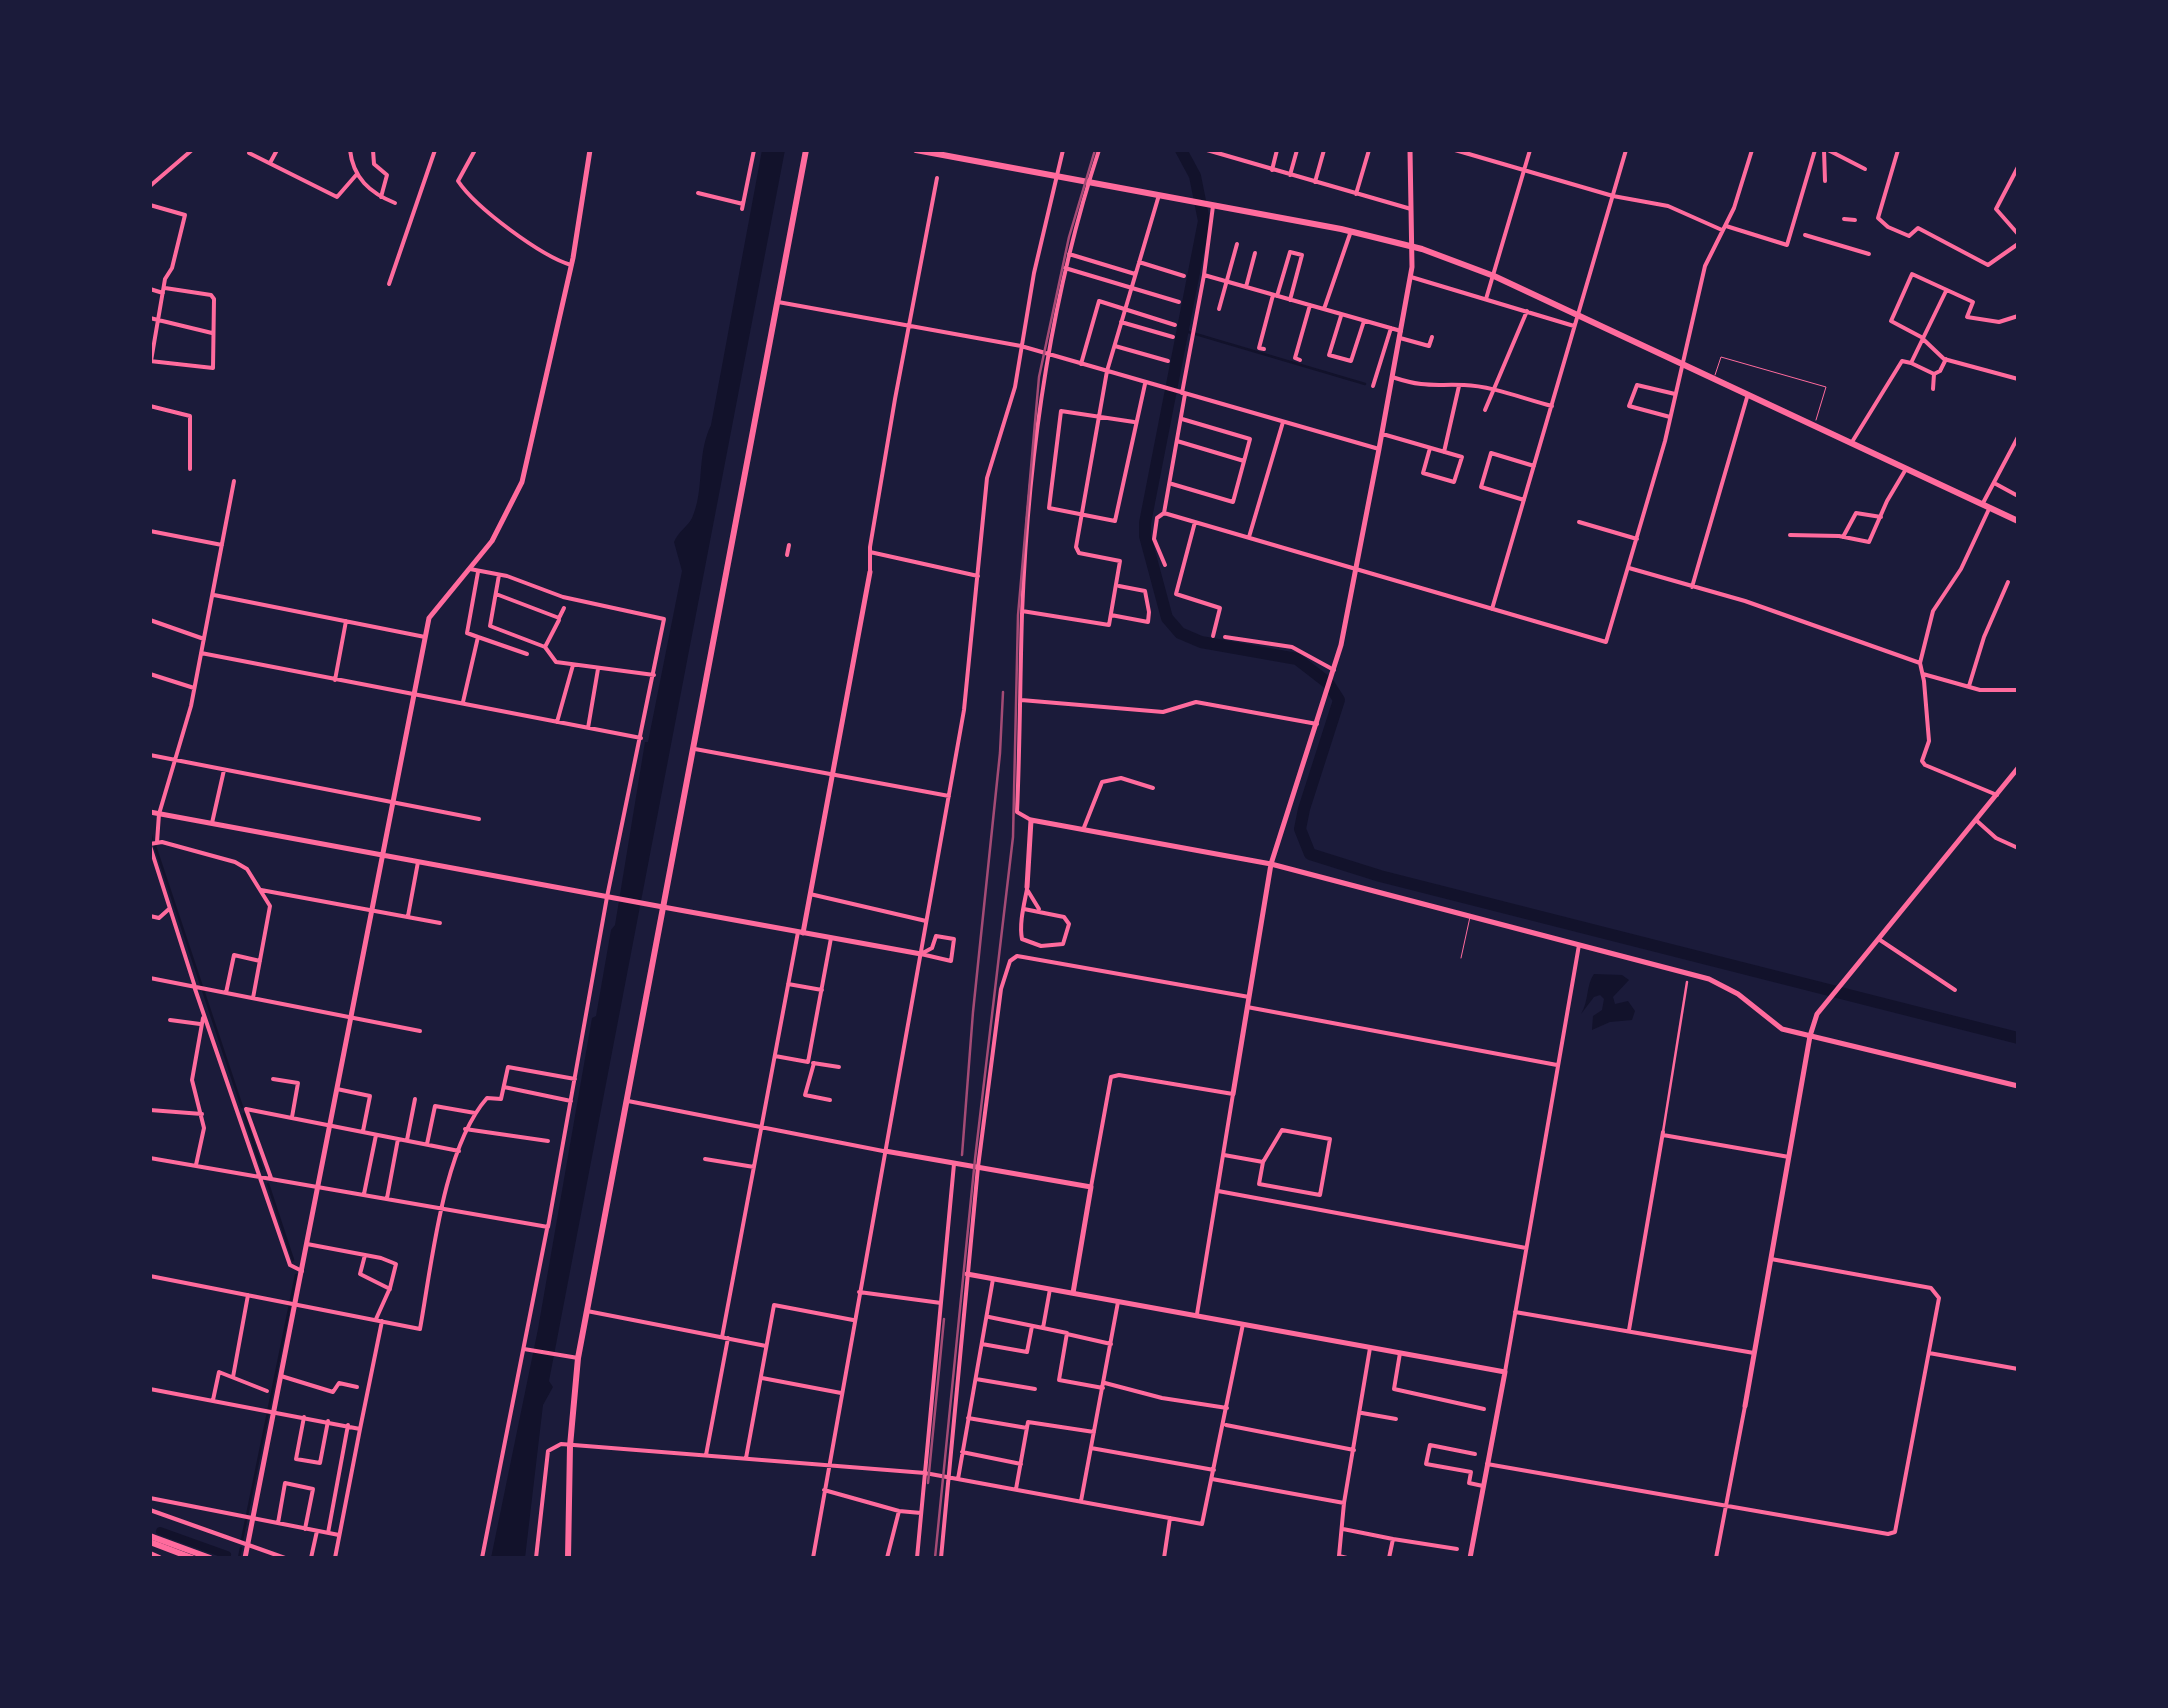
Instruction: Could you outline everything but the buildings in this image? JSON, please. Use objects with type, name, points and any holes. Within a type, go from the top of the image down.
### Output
[{"type":"main road","points":[[568,1558],[570,1446],[578,1358],[806,150]]},
{"type":"main road","points":[[916,150],[950,153],[1351,231],[1414,247],[1494,276],[2018,521]]},
{"type":"main road","points":[[150,1539],[192,1558]]},
{"type":"main road","points":[[150,1539],[210,1558]]},
{"type":"main road","points":[[150,1554],[159,1558]]},
{"type":"street","points":[[150,186],[192,150]]},
{"type":"street","points":[[250,150],[336,197],[357,174]]},
{"type":"street","points":[[270,163],[276,150]]},
{"type":"street","points":[[350,150],[352,168],[373,194],[395,202]]},
{"type":"street","points":[[373,150],[374,164],[387,175],[381,197]]},
{"type":"street","points":[[389,284],[435,150]]},
{"type":"street","points":[[476,150],[458,182],[460,185],[488,214],[562,263],[571,265]]},
{"type":"street","points":[[245,1558],[425,637],[432,614],[503,525],[522,482],[571,265],[590,150]]},
{"type":"street","points":[[698,193],[743,206],[754,150]]},
{"type":"street","points":[[812,1558],[968,684],[987,478],[1015,387],[1038,258],[1063,150]]},
{"type":"street","points":[[1099,150],[1069,254],[1048,354],[1036,440],[1022,611],[1017,812],[1031,820],[1271,864],[1580,945],[1688,978],[1721,984],[1754,1005],[1778,1028],[2018,1086]]},
{"type":"street","points":[[1207,150],[1411,209]]},
{"type":"street","points":[[1237,160],[1239,150]]},
{"type":"street","points":[[1272,170],[1277,150]]},
{"type":"street","points":[[1290,175],[1297,150]]},
{"type":"street","points":[[1315,182],[1324,150]]},
{"type":"street","points":[[1356,194],[1369,150]]},
{"type":"street","points":[[1196,1316],[1271,864],[1333,672],[1380,449],[1411,277],[1414,247],[1410,150]]},
{"type":"street","points":[[1455,150],[1612,196],[1668,206],[1724,228],[1787,245],[1815,150]]},
{"type":"street","points":[[1486,299],[1530,150]]},
{"type":"street","points":[[1492,608],[1626,150]]},
{"type":"street","points":[[1164,513],[1606,642],[1670,418],[1705,266],[1734,208],[1752,150]]},
{"type":"street","points":[[1824,181],[1826,150],[1865,169]]},
{"type":"street","points":[[1898,150],[1878,218],[1888,227],[1908,238],[1918,228],[1988,265],[2018,244]]},
{"type":"street","points":[[2018,166],[1996,208],[2018,234]]},
{"type":"street","points":[[706,1455],[754,1167],[870,572],[870,552],[936,178]]},
{"type":"street","points":[[1022,611],[1109,625],[1121,565],[1118,559],[1076,550],[1107,371],[1159,195]]},
{"type":"street","points":[[150,205],[185,215],[172,268],[164,279],[164,290],[160,320],[150,361],[213,368],[211,295],[164,290],[150,290]]},
{"type":"street","points":[[1166,565],[1154,538],[1158,518],[1164,513],[1182,418],[1182,393],[1213,206]]},
{"type":"street","points":[[1844,219],[1855,220]]},
{"type":"street","points":[[1324,309],[1351,231]]},
{"type":"street","points":[[1805,235],[1868,254]]},
{"type":"street","points":[[1218,309],[1237,244]]},
{"type":"street","points":[[1264,349],[1259,348],[1290,252],[1302,255],[1290,300]]},
{"type":"street","points":[[1246,287],[1255,253]]},
{"type":"street","points":[[1069,254],[1135,274]]},
{"type":"street","points":[[1139,262],[1184,276]]},
{"type":"street","points":[[1066,268],[1179,302]]},
{"type":"street","points":[[2018,316],[1999,322],[1967,317],[1973,302],[1912,274],[1891,321],[1923,338],[1946,359],[2018,380]]},
{"type":"street","points":[[1204,275],[1391,328],[1429,346],[1432,337]]},
{"type":"street","points":[[1411,277],[1574,326]]},
{"type":"street","points":[[1911,363],[1946,290]]},
{"type":"street","points":[[1081,364],[1099,301],[1175,324]]},
{"type":"street","points":[[778,302],[1022,346],[1380,449]]},
{"type":"street","points":[[1300,360],[1296,358],[1310,305]]},
{"type":"street","points":[[1485,410],[1527,311]]},
{"type":"street","points":[[1342,314],[1330,354],[1351,361],[1364,320]]},
{"type":"street","points":[[150,318],[212,333]]},
{"type":"street","points":[[1122,322],[1173,337]]},
{"type":"street","points":[[1373,386],[1391,328]]},
{"type":"street","points":[[1114,346],[1168,362]]},
{"type":"street","points":[[1934,374],[1946,359]]},
{"type":"street","points":[[1852,443],[1902,360],[1934,374]]},
{"type":"street","points":[[1933,389],[1934,374]]},
{"type":"street","points":[[1392,377],[1426,387],[1492,390],[1552,406]]},
{"type":"street","points":[[1134,422],[1062,411],[1048,508],[1115,520],[1145,382]]},
{"type":"street","points":[[1670,418],[1629,406],[1637,385],[1675,394]]},
{"type":"street","points":[[1444,452],[1459,386]]},
{"type":"street","points":[[1692,586],[1748,394]]},
{"type":"street","points":[[150,406],[190,416],[190,469]]},
{"type":"street","points":[[1170,483],[1233,502],[1250,439],[1182,418]]},
{"type":"street","points":[[1249,537],[1283,422]]},
{"type":"street","points":[[1382,435],[1430,448],[1462,457],[1454,482],[1423,473],[1430,448]]},
{"type":"street","points":[[1998,795],[1925,766],[1921,758],[1928,741],[1920,663],[1933,611],[1961,569],[2018,437]]},
{"type":"street","points":[[1177,441],[1244,461]]},
{"type":"street","points":[[1524,500],[1481,486],[1491,453],[1534,466]]},
{"type":"street","points":[[1790,535],[1869,542],[1906,468]]},
{"type":"street","points":[[157,842],[159,814],[194,688],[234,481]]},
{"type":"street","points":[[1995,483],[2018,496]]},
{"type":"street","points":[[1843,537],[1856,512],[1881,517]]},
{"type":"street","points":[[1196,522],[1176,594],[1220,608],[1214,636]]},
{"type":"street","points":[[1580,522],[1637,539]]},
{"type":"street","points":[[150,531],[222,545]]},
{"type":"street","points":[[787,555],[789,545]]},
{"type":"street","points":[[870,552],[978,576]]},
{"type":"street","points":[[1629,568],[1746,602],[1920,663]]},
{"type":"street","points":[[470,569],[562,598],[664,620],[482,1558]]},
{"type":"street","points":[[478,572],[467,632],[527,654]]},
{"type":"street","points":[[499,575],[490,626],[546,647],[556,662],[654,675]]},
{"type":"street","points":[[1969,686],[1984,637],[2008,582]]},
{"type":"street","points":[[1112,615],[1148,622],[1145,591],[1118,586]]},
{"type":"street","points":[[496,594],[559,618]]},
{"type":"street","points":[[213,595],[425,637]]},
{"type":"street","points":[[546,647],[564,608]]},
{"type":"street","points":[[150,620],[204,639]]},
{"type":"street","points":[[335,680],[346,621]]},
{"type":"street","points":[[463,704],[478,636]]},
{"type":"street","points":[[1225,637],[1292,647],[1333,672]]},
{"type":"street","points":[[201,654],[641,738]]},
{"type":"street","points":[[556,722],[573,666]]},
{"type":"street","points":[[588,728],[598,668]]},
{"type":"street","points":[[150,674],[194,688]]},
{"type":"street","points":[[1923,674],[1986,690],[2018,690]]},
{"type":"street","points":[[1020,700],[1163,712],[1196,702],[1317,724]]},
{"type":"street","points":[[695,749],[949,796]]},
{"type":"street","points":[[150,755],[479,819]]},
{"type":"street","points":[[1716,1558],[1810,1036],[1823,1004],[2018,768]]},
{"type":"street","points":[[212,824],[224,770]]},
{"type":"street","points":[[1083,830],[1102,782],[1121,778],[1153,788]]},
{"type":"street","points":[[150,812],[937,959],[952,960],[956,942],[951,937],[936,936],[932,948],[937,959]]},
{"type":"street","points":[[1024,909],[1068,920],[1066,939],[1059,946],[1022,939],[1024,909],[1027,887],[1031,820]]},
{"type":"street","points":[[1977,820],[1996,838],[2018,848]]},
{"type":"street","points":[[253,998],[270,906],[247,869],[235,862],[157,842],[150,845],[258,1176],[290,1265],[302,1271]]},
{"type":"street","points":[[408,916],[418,862]]},
{"type":"street","points":[[1027,887],[1030,898],[1042,912]]},
{"type":"street","points":[[260,890],[440,923]]},
{"type":"street","points":[[810,894],[926,921]]},
{"type":"street","points":[[150,916],[159,918],[169,908]]},
{"type":"street","points":[[830,1100],[805,1095],[831,938]]},
{"type":"street","points":[[1878,939],[1955,990]]},
{"type":"street","points":[[1470,1558],[1580,945]]},
{"type":"street","points":[[921,954],[932,948]]},
{"type":"street","points":[[226,993],[234,956],[260,960]]},
{"type":"street","points":[[943,1558],[978,1168],[1000,989],[1012,958],[1249,998]]},
{"type":"street","points":[[150,978],[420,1031]]},
{"type":"street","points":[[1629,1332],[1688,978]]},
{"type":"street","points":[[788,984],[822,990]]},
{"type":"street","points":[[1248,1006],[1558,1065]]},
{"type":"street","points":[[196,1165],[204,1128],[192,1080],[203,1015]]},
{"type":"street","points":[[170,1020],[201,1025]]},
{"type":"street","points":[[775,1056],[839,1067]]},
{"type":"street","points":[[150,1276],[420,1328],[443,1208],[465,1130],[475,1113],[486,1098],[502,1100],[508,1067],[575,1080]]},
{"type":"street","points":[[1073,1294],[1110,1077],[1118,1075],[1233,1094]]},
{"type":"street","points":[[273,1079],[298,1083],[292,1117]]},
{"type":"street","points":[[504,1087],[571,1100]]},
{"type":"street","points":[[337,1089],[370,1096],[363,1131]]},
{"type":"street","points":[[407,1140],[415,1099]]},
{"type":"street","points":[[628,1102],[1091,1187]]},
{"type":"street","points":[[427,1144],[435,1106],[475,1113]]},
{"type":"street","points":[[270,1178],[246,1108],[459,1150]]},
{"type":"street","points":[[150,1110],[202,1114]]},
{"type":"street","points":[[465,1130],[548,1142]]},
{"type":"street","points":[[1282,1130],[1330,1139],[1320,1195],[1259,1184],[1263,1162],[1282,1130]]},
{"type":"street","points":[[364,1194],[376,1134]]},
{"type":"street","points":[[1663,1134],[1789,1157]]},
{"type":"street","points":[[387,1198],[398,1138]]},
{"type":"street","points":[[1224,1155],[1263,1162]]},
{"type":"street","points":[[150,1158],[547,1227]]},
{"type":"street","points":[[705,1159],[754,1167]]},
{"type":"street","points":[[917,1558],[954,1163]]},
{"type":"street","points":[[1218,1190],[1526,1248]]},
{"type":"street","points":[[307,1244],[396,1264],[379,1320],[335,1558]]},
{"type":"street","points":[[365,1255],[360,1274],[390,1289]]},
{"type":"street","points":[[1488,1464],[1888,1534],[1895,1532],[1939,1298],[1931,1288],[1771,1259]]},
{"type":"street","points":[[968,1274],[1504,1372]]},
{"type":"street","points":[[958,1479],[993,1278]]},
{"type":"street","points":[[1043,1328],[1050,1290]]},
{"type":"street","points":[[859,1292],[941,1304]]},
{"type":"street","points":[[233,1377],[248,1295]]},
{"type":"street","points":[[1080,1500],[1118,1302]]},
{"type":"street","points":[[746,1458],[774,1305],[853,1320]]},
{"type":"street","points":[[587,1311],[766,1346]]},
{"type":"street","points":[[1515,1312],[1754,1353]]},
{"type":"street","points":[[987,1316],[1111,1344]]},
{"type":"street","points":[[536,1558],[548,1451],[561,1444],[925,1473],[1202,1524],[1243,1324]]},
{"type":"street","points":[[982,1344],[1027,1352],[1032,1326]]},
{"type":"street","points":[[1067,1334],[1059,1380],[1227,1408]]},
{"type":"street","points":[[1348,1558],[1339,1556],[1344,1504],[1370,1348]]},
{"type":"street","points":[[523,1349],[578,1358]]},
{"type":"street","points":[[1930,1353],[2018,1369]]},
{"type":"street","points":[[1400,1354],[1394,1389],[1484,1409]]},
{"type":"street","points":[[213,1400],[219,1372],[266,1391]]},
{"type":"street","points":[[282,1376],[333,1392],[338,1383],[357,1387]]},
{"type":"street","points":[[761,1378],[841,1393]]},
{"type":"street","points":[[976,1379],[1035,1389]]},
{"type":"street","points":[[150,1388],[360,1429]]},
{"type":"street","points":[[1360,1412],[1396,1419]]},
{"type":"street","points":[[304,1417],[296,1459],[320,1464],[328,1421]]},
{"type":"street","points":[[968,1418],[1027,1428]]},
{"type":"street","points":[[1016,1489],[1028,1422],[1094,1432]]},
{"type":"street","points":[[328,1533],[348,1425]]},
{"type":"street","points":[[1224,1425],[1354,1450]]},
{"type":"street","points":[[1475,1454],[1430,1445],[1426,1464],[1471,1472],[1469,1483],[1483,1486]]},
{"type":"street","points":[[1091,1448],[1214,1470]]},
{"type":"street","points":[[962,1452],[1021,1464]]},
{"type":"street","points":[[1212,1479],[1344,1504]]},
{"type":"street","points":[[278,1523],[286,1484],[313,1489],[306,1529]]},
{"type":"street","points":[[824,1490],[899,1511],[921,1513]]},
{"type":"street","points":[[150,1498],[339,1535]]},
{"type":"street","points":[[150,1510],[285,1558]]},
{"type":"street","points":[[886,1558],[899,1511]]},
{"type":"street","points":[[1170,1517],[1164,1557],[1173,1558]]},
{"type":"street","points":[[1342,1529],[1458,1549]]},
{"type":"street","points":[[311,1558],[317,1531]]},
{"type":"street","points":[[1389,1558],[1392,1539]]},
{"type":"lane","points":[[1714,378],[1721,357],[1826,387],[1814,425]]},
{"type":"lane","points":[[1462,958],[1470,916]]},
{"type":"shaded area","points":[[762,150],[785,150],[549,1381],[553,1387],[543,1405],[525,1558],[491,1558],[538,1329],[592,1018],[596,1016],[615,925],[645,742],[682,571],[674,542],[696,507]]},
{"type":"shaded area","points":[[1594,974],[1622,975],[1629,980],[1613,997],[1615,1004],[1628,1001],[1635,1011],[1632,1020],[1610,1022],[1592,1030],[1593,1016],[1602,1010],[1604,999],[1600,995],[1594,997],[1581,1014]]},
{"type":"waterway","points":[[1181,150],[1195,176],[1204,221],[1145,536],[1167,618],[1180,633],[1201,642],[1297,659],[1328,683],[1339,700],[1300,829],[1310,854],[1380,876],[2018,1038]]},
{"type":"waterway","points":[[1182,330],[1365,384]]},
{"type":"waterway","points":[[150,831],[152,839]]},
{"type":"waterway","points":[[155,846],[242,1107]]},
{"type":"waterway","points":[[244,1114],[262,1169]]},
{"type":"waterway","points":[[268,1184],[293,1260]]},
{"type":"waterway","points":[[242,1540],[296,1275]]},
{"type":"waterway","points":[[160,1531],[227,1555]]},
{"type":"waterway","points":[[239,1558],[241,1548]]},
{"type":"railway","points":[[935,1558],[975,1159],[1013,837],[1018,615],[1039,377],[1069,237],[1095,150]]},
{"type":"railway","points":[[962,1155],[1003,692]]},
{"type":"railway","points":[[928,1483],[944,1319]]}]
